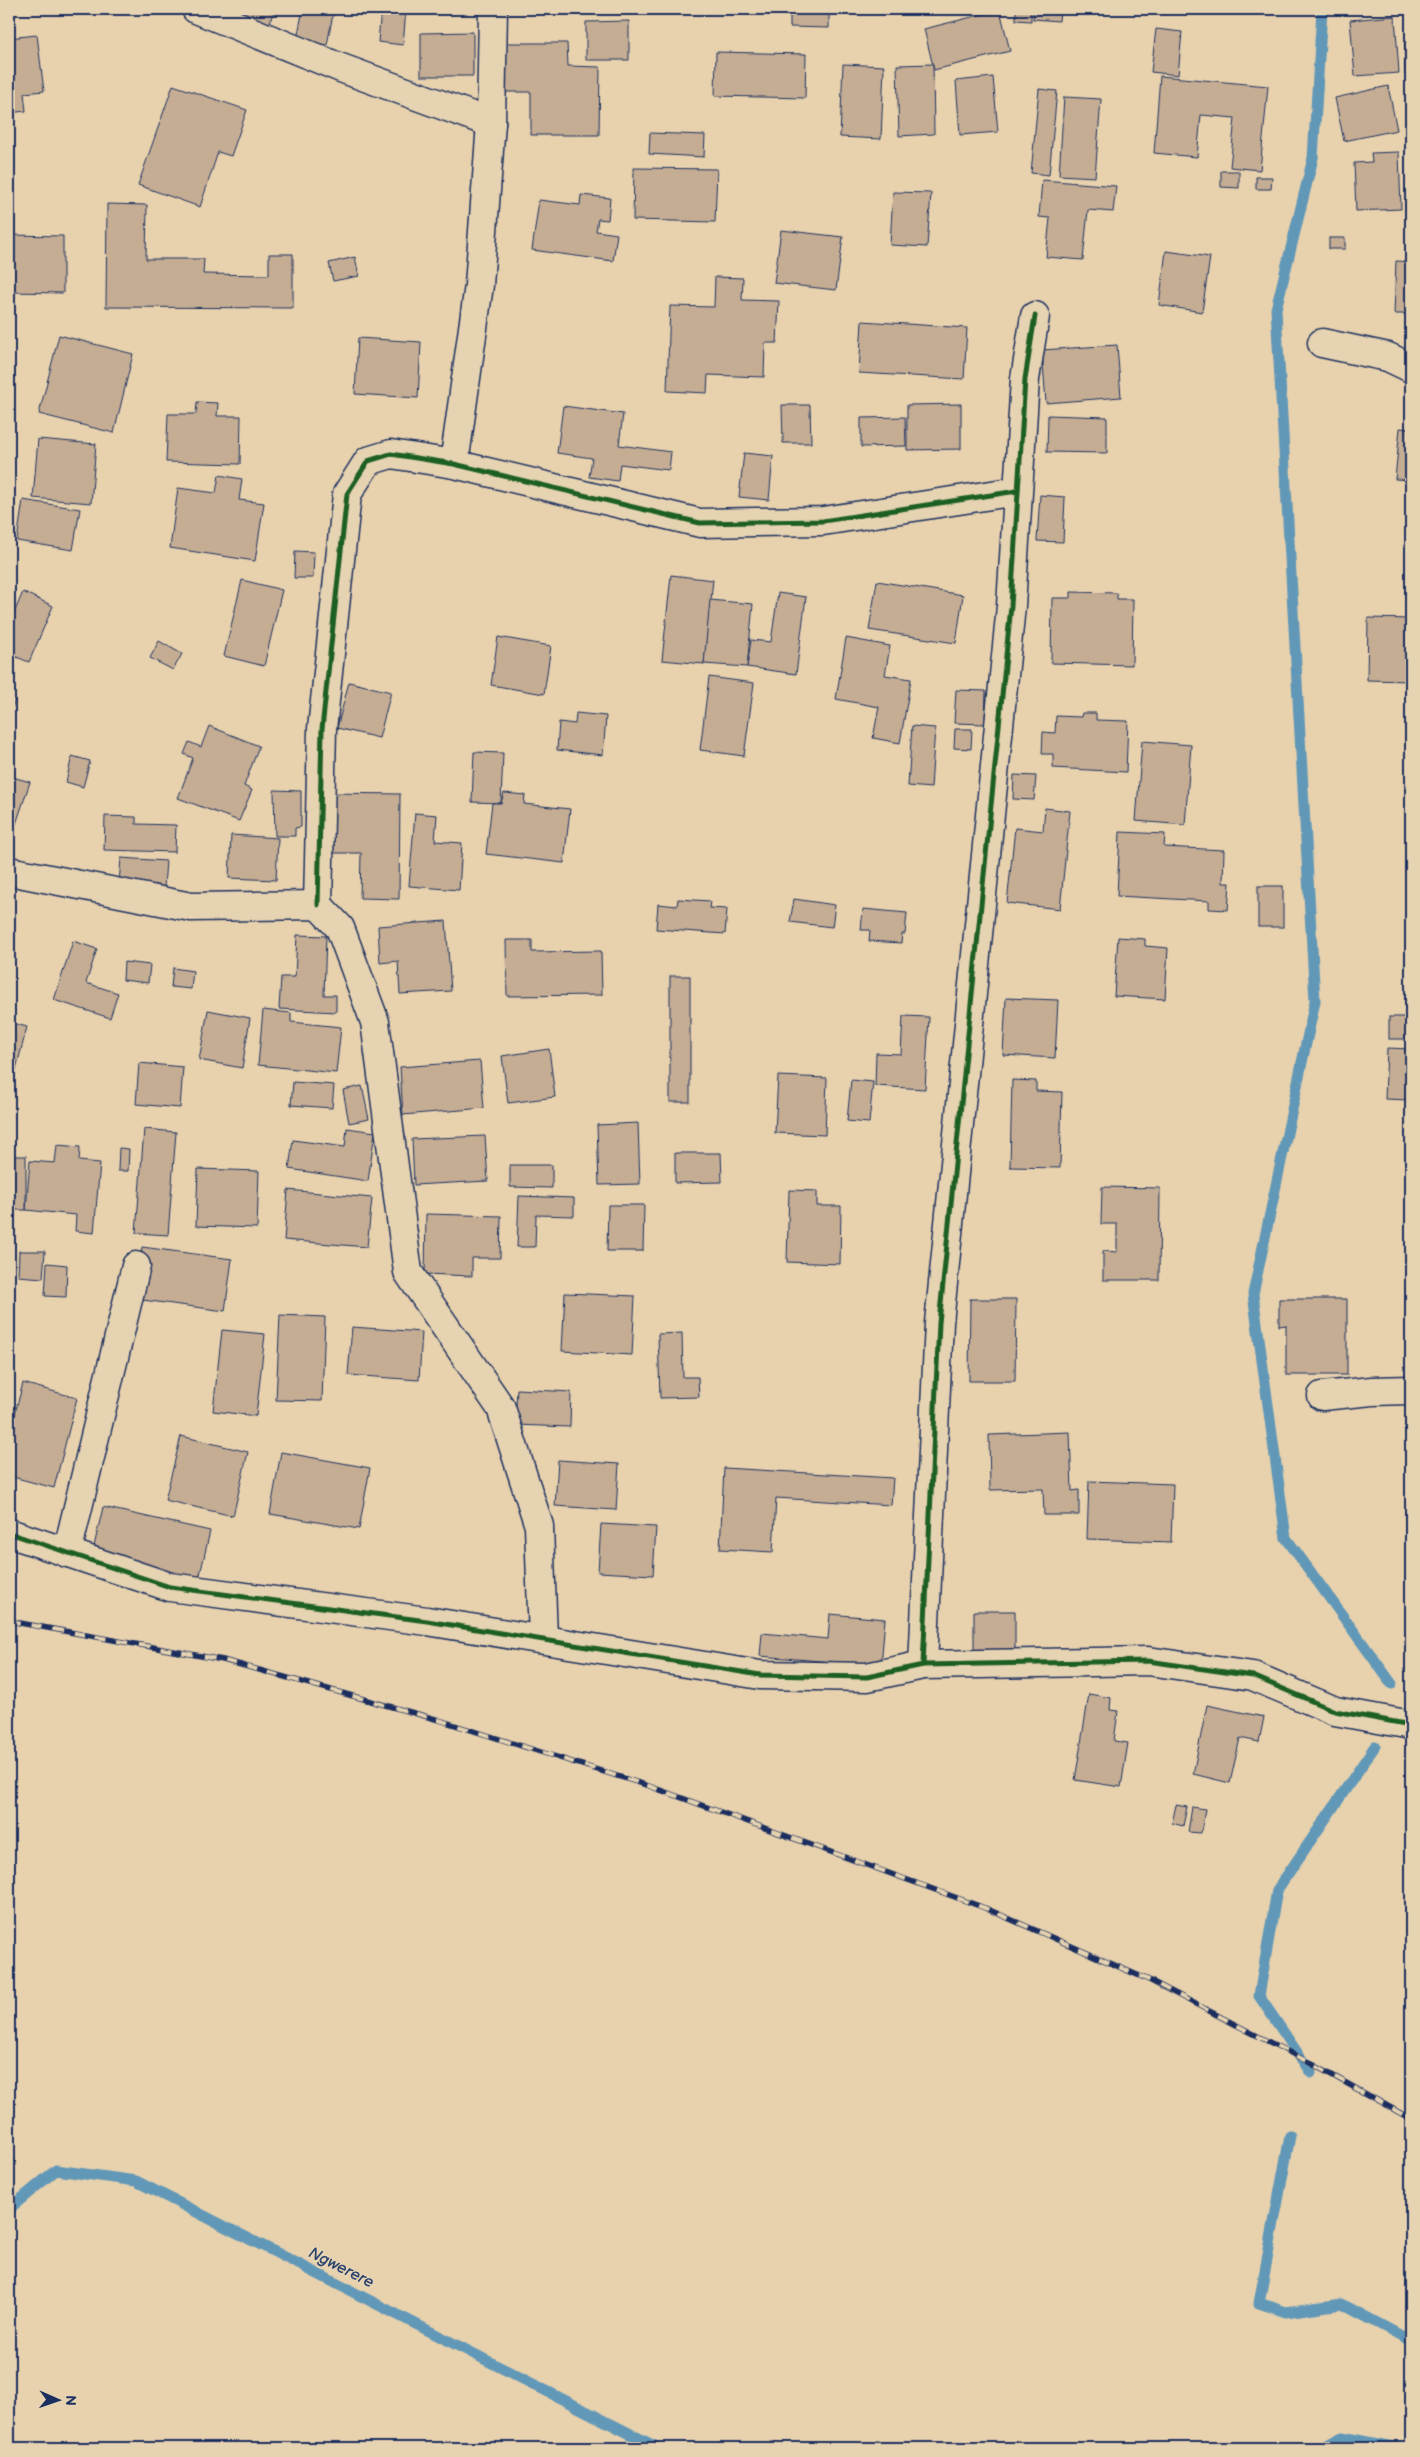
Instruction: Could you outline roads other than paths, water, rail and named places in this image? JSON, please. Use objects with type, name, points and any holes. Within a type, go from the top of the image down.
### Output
[{"type":"street","points":[[196,9],[341,68],[491,123]]},
{"type":"street","points":[[454,464],[479,285],[491,123],[494,9]]},
{"type":"street","points":[[923,1665],[939,1323],[1011,606],[1025,379],[1035,316]]},
{"type":"street","points":[[1322,343],[1388,357],[1411,368]]},
{"type":"street","points":[[544,1639],[539,1526],[501,1408],[408,1272],[375,1022],[340,928],[318,905],[322,729],[348,494],[368,461],[390,454],[454,464],[700,523],[823,521],[1017,491]]},
{"type":"street","points":[[9,871],[191,907],[318,905]]},
{"type":"street","points":[[68,1553],[136,1266]]},
{"type":"street","points":[[1322,1396],[1372,1390],[1411,1390]]},
{"type":"street","points":[[9,1533],[170,1587],[544,1639],[760,1675],[867,1676],[923,1665],[1148,1661],[1253,1676],[1336,1711],[1411,1725]]},
{"type":"waterway","points":[[1322,9],[1313,158],[1276,309],[1315,1001],[1253,1294],[1286,1538],[1392,1684]]},
{"type":"waterway","points":[[1311,2073],[1259,1996],[1277,1890],[1375,1746]]},
{"type":"waterway","points":[[1290,2136],[1259,2303],[1286,2312],[1342,2304],[1411,2341]]},
{"type":"waterway","name":"Ngwerere","points":[[9,2209],[56,2170],[136,2181],[658,2448]]},
{"type":"waterway","name":"Ngwerere","points":[[1321,2448],[1342,2437],[1398,2448]]},
{"type":"railway","points":[[9,1621],[223,1660],[439,1720],[649,1786],[985,1908],[1151,1981],[1312,2064],[1411,2119]]}]
